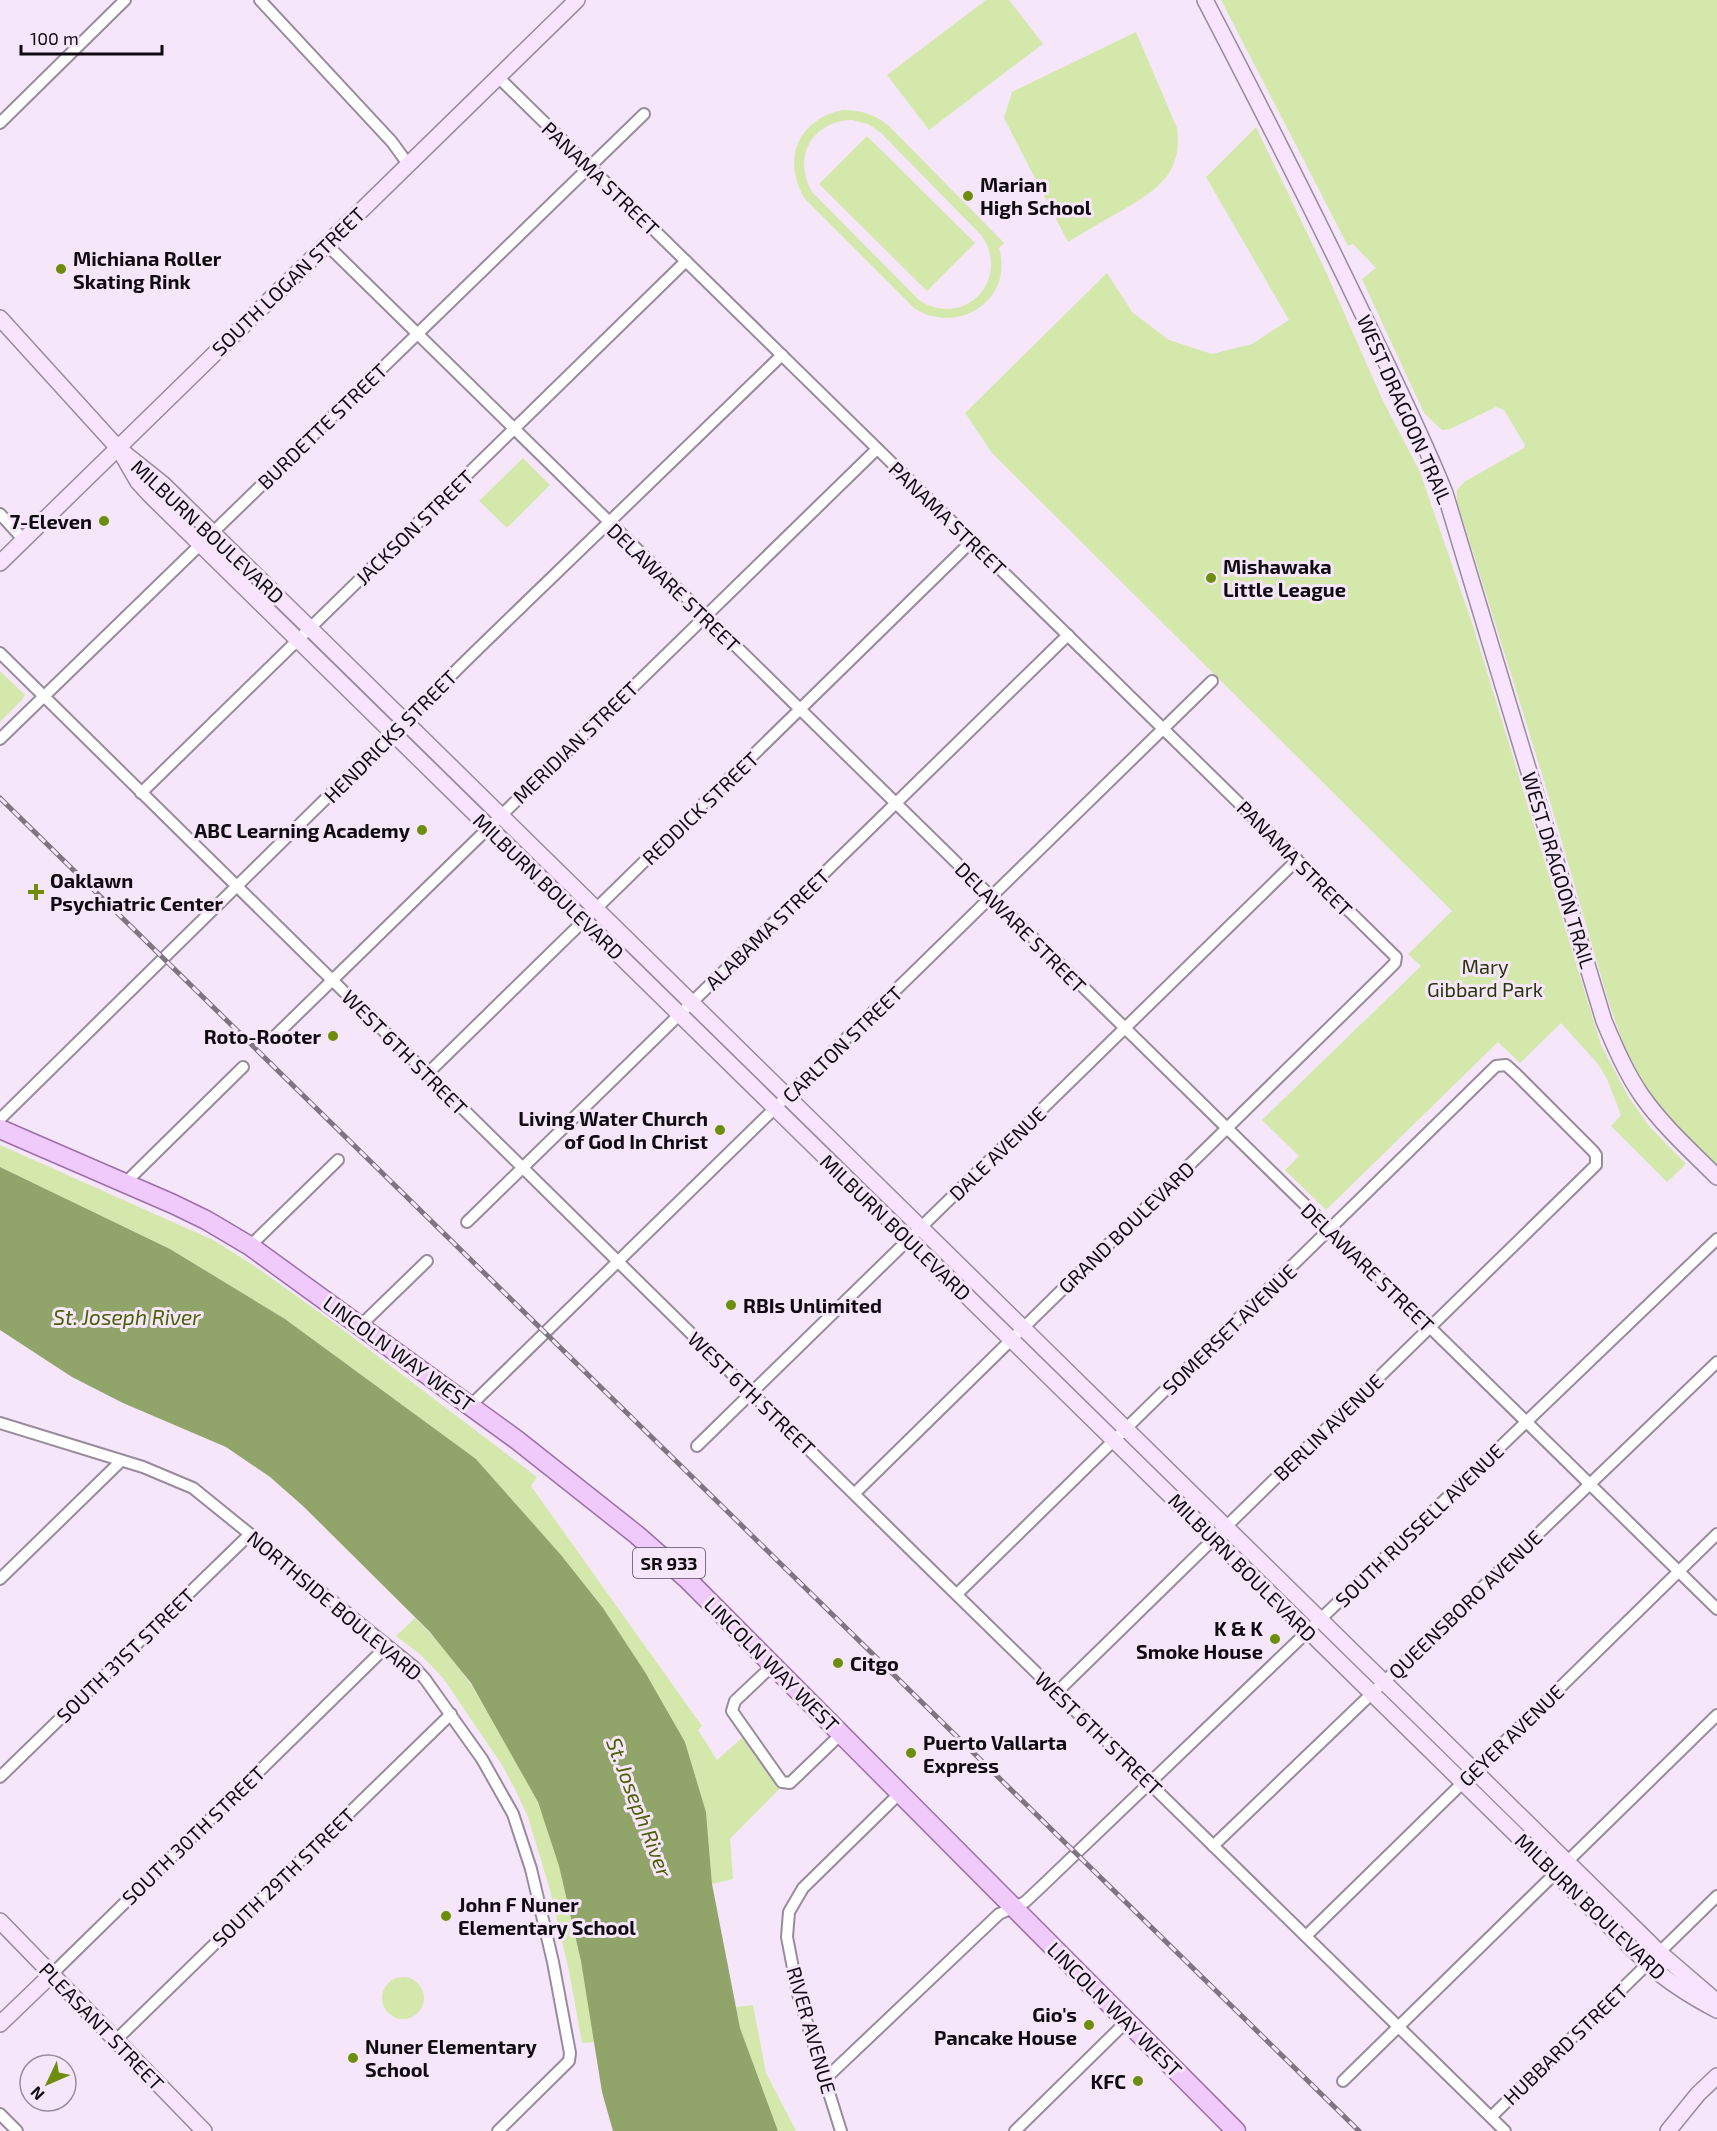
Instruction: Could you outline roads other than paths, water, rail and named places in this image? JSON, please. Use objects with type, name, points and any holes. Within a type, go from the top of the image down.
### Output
[{"type":"main road","name":"LINCOLN WAY WEST","points":[[0,1130],[206,1220],[250,1246],[471,1405],[644,1541],[687,1579],[1233,2130]]},
{"type":"street","points":[[0,123],[124,0]]},
{"type":"street","points":[[260,0],[385,134],[408,164]]},
{"type":"street","name":"SOUTH LOGAN STREET","points":[[0,563],[577,0]]},
{"type":"street","name":"WEST DRAGOON TRAIL","points":[[1205,0],[1335,256],[1423,440],[1445,493],[1591,979],[1613,1043],[1641,1094],[1666,1125],[1717,1177]]},
{"type":"street","name":"PANAMA STREET","points":[[498,77],[1396,957],[1396,960]]},
{"type":"street","name":"BURDETTE STREET","points":[[0,739],[644,114]]},
{"type":"street","name":"DELAWARE STREET","points":[[326,244],[1717,1609]]},
{"type":"street","name":"JACKSON STREET","points":[[141,793],[686,261]]},
{"type":"street","points":[[0,318],[118,448]]},
{"type":"street","name":"HENDRICKS STREET","points":[[0,1119],[483,644],[782,355]]},
{"type":"street","name":"MILBURN BOULEVARD","points":[[118,448],[163,484],[1659,1952],[1717,2002]]},
{"type":"street","name":"MILBURN BOULEVARD","points":[[118,448],[138,482],[200,544],[1661,1977],[1717,2010]]},
{"type":"street","name":"MERIDIAN STREET","points":[[274,1037],[877,448]]},
{"type":"street","points":[[0,514],[24,540]]},
{"type":"street","name":"REDDICK STREET","points":[[427,1074],[972,541]]},
{"type":"street","name":"ALABAMA STREET","points":[[467,1222],[1068,635]]},
{"type":"street","name":"WEST 6TH STREET","points":[[0,653],[1505,2131]]},
{"type":"street","name":"CARLTON STREET","points":[[471,1405],[1212,681]]},
{"type":"street","name":"DALE AVENUE","points":[[697,1446],[1297,860]]},
{"type":"street","name":"GRAND BOULEVARD","points":[[855,1493],[1396,960]]},
{"type":"street","name":"SOMERSET AVENUE","points":[[957,1594],[1496,1066],[1506,1065],[1593,1151],[1597,1160]]},
{"type":"street","points":[[124,1184],[243,1067]]},
{"type":"street","points":[[250,1246],[338,1160]]},
{"type":"street","name":"BERLIN AVENUE","points":[[1057,1692],[1592,1169],[1597,1160]]},
{"type":"street","name":"SOUTH RUSSELL AVENUE","points":[[825,2079],[999,1914],[1033,1895],[1717,1239]]},
{"type":"street","points":[[361,1325],[427,1261]]},
{"type":"street","name":"QUEENSBORO AVENUE","points":[[1213,1845],[1717,1362]]},
{"type":"street","name":"NORTHSIDE BOULEVARD","points":[[0,1423],[172,1478],[193,1488],[414,1667],[451,1714],[500,1787],[523,1842],[553,1962],[570,2052],[569,2061],[498,2131]]},
{"type":"street","points":[[0,1579],[121,1461]]},
{"type":"street","name":"SOUTH 31ST STREET","points":[[0,1777],[250,1534]]},
{"type":"street","name":"GEYER AVENUE","points":[[1306,1936],[1717,1534]]},
{"type":"street","name":"SOUTH 30TH STREET","points":[[0,2024],[387,1646]]},
{"type":"street","points":[[773,1665],[735,1701],[732,1711],[779,1780],[785,1784],[790,1783],[841,1734]]},
{"type":"street","name":"SOUTH 29TH STREET","points":[[116,2040],[451,1714]]},
{"type":"street","points":[[1343,2080],[1717,1714]]},
{"type":"street","name":"RIVER AVENUE","points":[[841,2131],[798,1994],[787,1937],[789,1912],[802,1888],[900,1793]]},
{"type":"street","name":"HUBBARD STREET","points":[[1491,2117],[1717,1896]]},
{"type":"street","name":"PLEASANT STREET","points":[[0,1921],[204,2131]]},
{"type":"street","points":[[1015,2131],[1127,2021]]},
{"type":"street","points":[[1668,2131],[1698,2094],[1717,2076]]},
{"type":"street","points":[[0,2114],[17,2131]]},
{"type":"water","name":"St. Joseph River","points":[[0,1167],[170,1249],[285,1319],[476,1459],[561,1555],[603,1608],[645,1672],[685,1742],[706,1812],[712,1884],[740,2028],[778,2131],[613,2131],[602,2092],[581,1961],[559,1866],[538,1802],[471,1683],[429,1631],[303,1506],[270,1477],[226,1447],[123,1403],[72,1377],[0,1330]]},
{"type":"railway","points":[[0,798],[1359,2131]]},
{"type":"place","name":"Marian High School","points":[[968,196]]},
{"type":"place","name":"Michiana Roller Skating Rink","points":[[61,269]]},
{"type":"place","name":"7-Eleven","points":[[104,521]]},
{"type":"place","name":"Mishawaka Little League","points":[[1211,578]]},
{"type":"place","name":"ABC Learning Academy","points":[[422,830]]},
{"type":"place","name":"Oaklawn Psychiatric Center","points":[[36,892]]},
{"type":"place","name":"Roto-Rooter","points":[[333,1036]]},
{"type":"place","name":"Living Water Church of God In Christ","points":[[720,1130]]},
{"type":"place","name":"RBIs Unlimited","points":[[731,1305]]},
{"type":"place","name":"K & K Smoke House","points":[[1275,1639]]},
{"type":"place","name":"Citgo","points":[[838,1663]]},
{"type":"place","name":"Puerto Vallarta Express","points":[[911,1753]]},
{"type":"place","name":"John F Nuner Elementary School","points":[[446,1916]]},
{"type":"place","name":"Gio's Pancake House","points":[[1089,2025]]},
{"type":"place","name":"Nuner Elementary School","points":[[353,2058]]},
{"type":"place","name":"KFC","points":[[1138,2081]]},
{"type":"park label","name":"Mary Gibbard Park","points":[[1485,978]]}]
